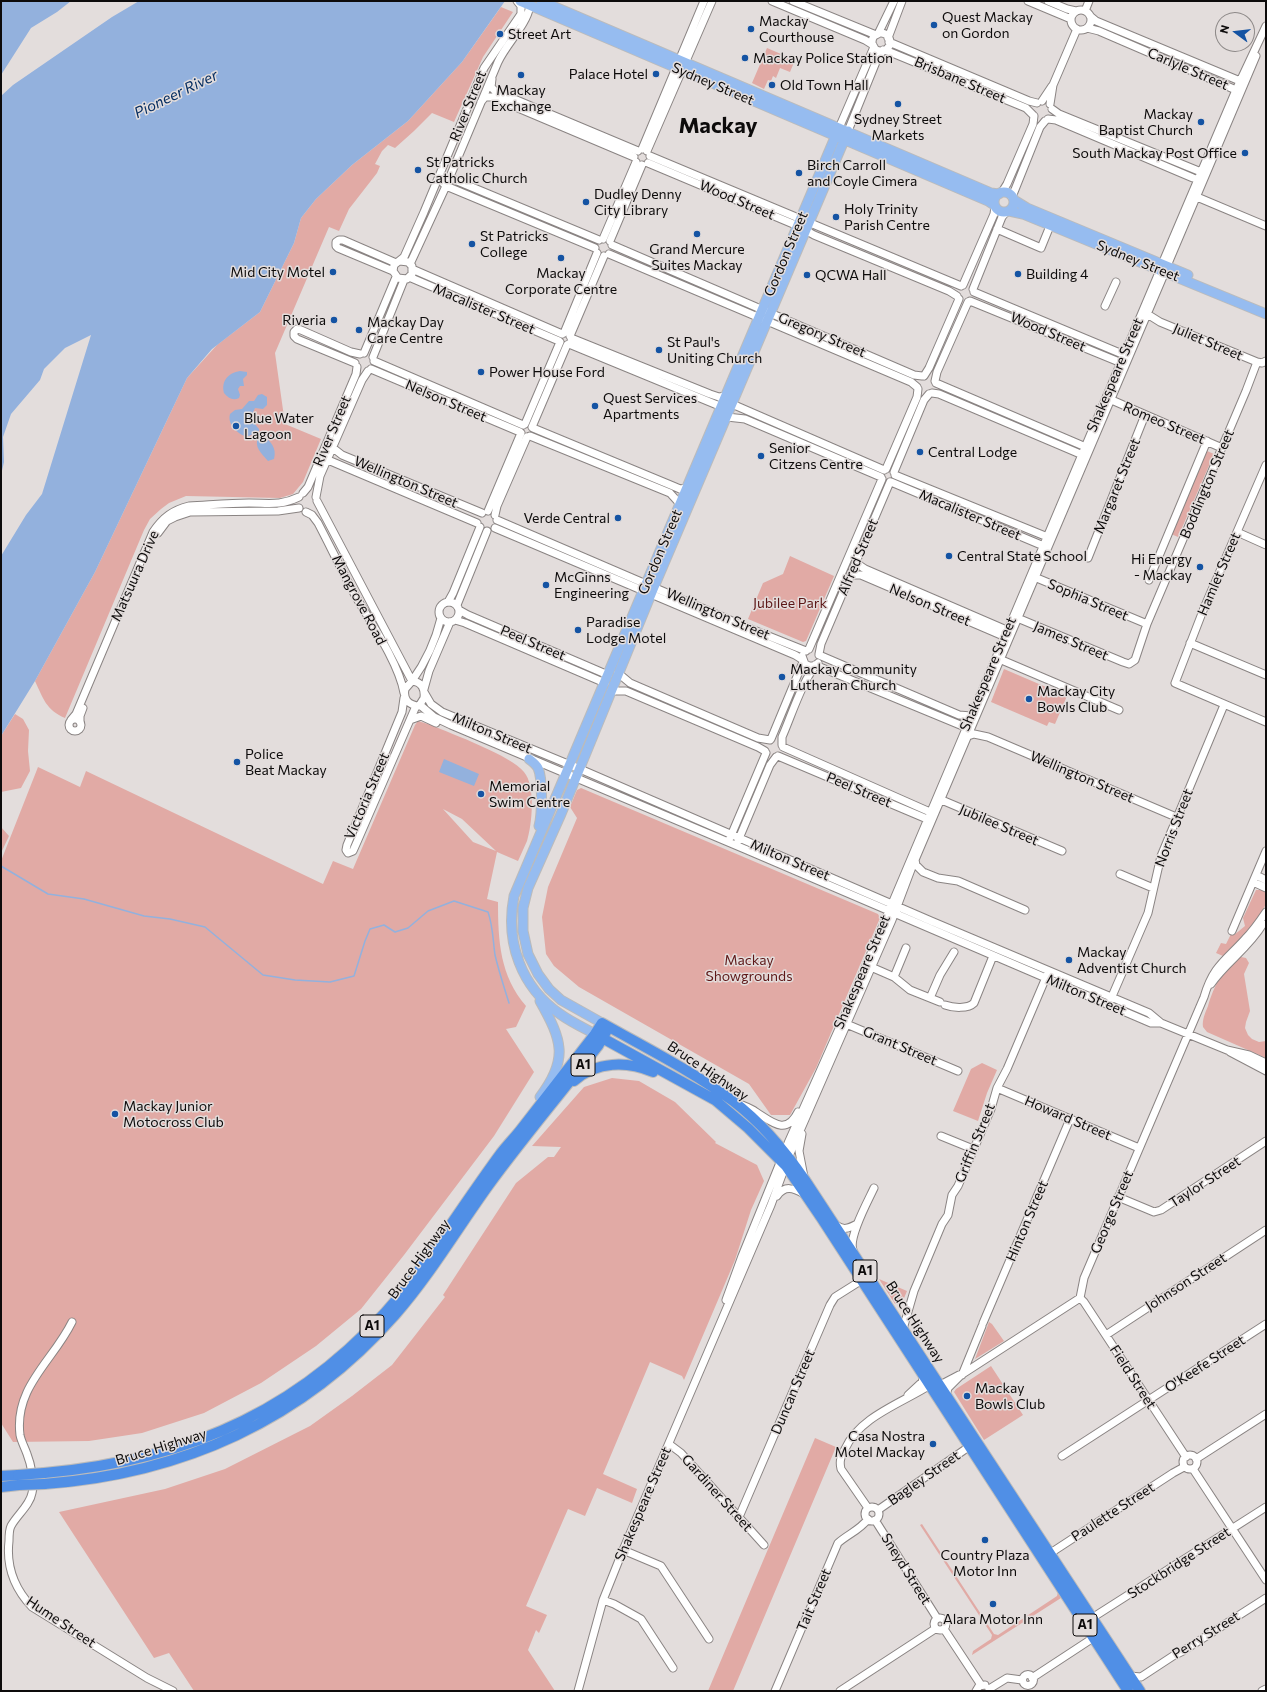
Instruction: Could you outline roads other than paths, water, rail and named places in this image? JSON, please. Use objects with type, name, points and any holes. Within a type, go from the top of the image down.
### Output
[{"type":"highway","name":"Bruce Highway","points":[[1,1476],[74,1471],[149,1457],[210,1436],[252,1417],[306,1384],[346,1352],[378,1320],[404,1290],[502,1151],[599,1036],[605,1025],[692,1073],[734,1102],[763,1127],[924,1376],[946,1395],[1046,1556],[1093,1638],[1136,1690]]},
{"type":"highway","name":"Bruce Highway","points":[[1,1487],[72,1482],[118,1475],[178,1459],[226,1441],[257,1426],[314,1390],[356,1356],[396,1314],[419,1285],[489,1185],[598,1046],[599,1036]]},
{"type":"highway","name":"Bruce Highway","points":[[599,1036],[715,1100],[785,1159],[805,1180],[903,1329],[940,1394],[963,1429],[968,1444],[1046,1556],[1092,1618],[1130,1676],[1136,1690]]},
{"type":"highway","name":"A1","points":[[563,1090],[579,1076],[596,1068],[617,1064],[630,1064],[654,1072],[732,1115]]},
{"type":"main road","name":"Sydney Street","points":[[519,1],[530,3],[562,16],[842,134],[991,193],[1001,193]]},
{"type":"main road","name":"Sydney Street","points":[[541,1],[562,16]]},
{"type":"main road","name":"Sydney Street","points":[[842,134],[995,206]]},
{"type":"main road","name":"Gordon Street","points":[[599,1036],[560,1014],[545,1002],[533,987],[522,969],[514,950],[511,925],[511,911],[514,896],[607,679],[727,417],[743,378],[765,316],[842,134]]},
{"type":"main road","points":[[1001,193],[1008,193],[1013,198],[1014,205],[1008,211],[999,211],[995,206],[995,198],[1001,193]]},
{"type":"main road","name":"Sydney Street","points":[[1013,198],[1052,222],[1163,268],[1266,308]]},
{"type":"main road","name":"Sydney Street","points":[[1008,211],[1052,222]]},
{"type":"main road","name":"Sydney Street","points":[[1163,268],[1266,314]]},
{"type":"main road","name":"Gordon Street","points":[[605,1025],[562,1000],[549,989],[538,974],[528,954],[523,931],[523,908],[528,888],[576,779],[623,663],[680,504],[726,396],[765,316]]},
{"type":"main road","points":[[722,407],[728,403],[736,386],[743,378]]},
{"type":"main road","points":[[708,440],[714,432],[724,410],[732,404]]},
{"type":"main road","points":[[607,679],[612,678],[618,666],[623,663]]},
{"type":"main road","points":[[529,759],[536,764],[540,774],[542,817],[529,858]]},
{"type":"main road","points":[[502,1151],[550,1083],[558,1063],[558,1038],[554,1026],[533,987]]},
{"type":"street","name":"River Street","points":[[394,274],[398,262],[404,257],[439,178],[485,65],[520,15],[521,8],[519,1]]},
{"type":"street","points":[[681,65],[704,1]]},
{"type":"street","points":[[606,241],[681,65],[712,1]]},
{"type":"street","points":[[772,1],[865,40],[878,50],[884,50],[888,46],[902,1]]},
{"type":"street","points":[[793,1],[877,35],[884,34],[889,40]]},
{"type":"street","points":[[873,46],[873,40],[894,1]]},
{"type":"street","points":[[1028,1],[1071,19]]},
{"type":"street","points":[[1048,1],[1067,9],[1076,11],[1085,10]]},
{"type":"street","points":[[1085,10],[1089,1]]},
{"type":"street","name":"River Street","points":[[406,279],[450,178],[492,75],[505,48],[527,17],[530,3]]},
{"type":"street","points":[[1076,11],[1071,19],[1072,25],[1077,29],[1082,30],[1087,28],[1090,22],[1090,16],[1085,10]]},
{"type":"street","name":"Carlyle Street","points":[[1090,16],[1097,22],[1229,77],[1241,84]]},
{"type":"street","name":"Shakespeare Street","points":[[969,727],[970,716],[988,683],[1266,26]]},
{"type":"street","name":"Carlyle Street","points":[[1087,28],[1099,31],[1236,90]]},
{"type":"street","points":[[1013,198],[1040,127],[1052,116],[1051,106],[1054,85],[1077,29]]},
{"type":"street","name":"Brisbane Street","points":[[889,40],[1030,101],[1040,102]]},
{"type":"street","name":"Gordon Street","points":[[842,134],[873,46]]},
{"type":"street","name":"Gordon Street","points":[[842,134],[876,62],[884,50]]},
{"type":"street","name":"Brisbane Street","points":[[884,50],[1026,108],[1034,115]]},
{"type":"street","points":[[478,83],[484,77],[488,67],[492,68],[492,75]]},
{"type":"street","name":"Wood Street","points":[[492,75],[491,86],[493,90],[534,111]]},
{"type":"street","points":[[1226,85],[1229,77]]},
{"type":"street","name":"Shakespeare Street","points":[[1163,268],[1197,197],[1202,177],[1236,90],[1241,84]]},
{"type":"street","points":[[1001,193],[1007,184],[1033,124],[1033,108],[1054,85]]},
{"type":"street","name":"Wood Street","points":[[480,104],[484,98],[492,97],[534,111],[803,225],[949,291],[958,298]]},
{"type":"street","points":[[1040,102],[1051,106],[1059,114],[1190,168],[1202,177]]},
{"type":"street","points":[[1034,115],[1040,121],[1056,120],[1187,176],[1202,177]]},
{"type":"street","points":[[1187,176],[1190,168]]},
{"type":"street","points":[[439,178],[446,186],[596,251]]},
{"type":"street","name":"Gregory Street","points":[[439,178],[450,178],[606,241],[845,354],[910,382],[918,388]]},
{"type":"street","points":[[460,192],[459,187],[463,184]]},
{"type":"street","points":[[1197,197],[1266,226]]},
{"type":"street","points":[[882,478],[882,472],[885,469],[917,397],[917,382],[929,368],[958,298],[957,291],[962,286],[994,214],[995,206]]},
{"type":"street","points":[[727,417],[745,419],[882,478],[886,482],[891,482],[894,479],[894,474],[924,400],[935,389],[937,372],[969,301],[974,297],[973,290],[997,229],[1002,217],[1008,211]]},
{"type":"street","points":[[997,229],[1041,248],[1052,222]]},
{"type":"street","name":"Wood Street","points":[[803,225],[962,286]]},
{"type":"street","points":[[356,365],[356,358],[362,353],[394,274],[365,259],[338,248],[336,246],[336,242],[343,240],[398,262]]},
{"type":"street","points":[[524,431],[533,433],[532,428],[596,251],[596,243],[606,241]]},
{"type":"street","points":[[486,531],[458,608],[458,616],[453,621],[429,671],[424,691],[424,698],[418,706],[408,702],[404,696],[406,686],[412,681],[422,666],[437,632],[441,618],[439,613],[440,608],[448,602],[479,525],[478,517],[485,512],[524,431],[565,339],[606,255],[612,250],[606,241]]},
{"type":"street","points":[[365,259],[369,251]]},
{"type":"street","name":"Gregory Street","points":[[596,251],[765,316],[848,346],[914,374],[923,376]]},
{"type":"street","name":"Macalister Street","points":[[398,262],[405,260],[411,266],[565,339]]},
{"type":"street","name":"Macalister Street","points":[[394,274],[565,339],[709,398],[722,407]]},
{"type":"street","points":[[373,359],[369,353],[351,352],[301,330],[297,329],[294,332],[294,336],[297,339],[356,365],[362,371],[369,370],[406,279]]},
{"type":"street","points":[[1105,306],[1116,282]]},
{"type":"street","points":[[962,286],[968,285],[973,290]]},
{"type":"street","name":"Wood Street","points":[[973,290],[1127,355]]},
{"type":"street","points":[[958,298],[963,302],[969,301]]},
{"type":"street","name":"Wood Street","points":[[969,301],[1123,364]]},
{"type":"street","name":"Shakespeare Street","points":[[1127,355],[1144,321],[1145,312]]},
{"type":"street","name":"Juliet Street","points":[[1145,312],[1160,322],[1261,362]]},
{"type":"street","name":"Juliet Street","points":[[1144,321],[1160,322]]},
{"type":"street","points":[[845,354],[848,346]]},
{"type":"street","points":[[1109,358],[1113,350]]},
{"type":"street","name":"Nelson Street","points":[[373,359],[524,431]]},
{"type":"street","name":"Boddington Street","points":[[1129,664],[1134,660],[1147,624],[1246,391],[1261,362]]},
{"type":"street","name":"River Street","points":[[301,495],[308,487],[356,374],[356,365]]},
{"type":"street","name":"River Street","points":[[316,499],[317,483],[362,380],[369,370]]},
{"type":"street","name":"Nelson Street","points":[[369,370],[524,431],[670,493],[680,504]]},
{"type":"street","points":[[923,376],[930,376],[936,382],[1087,448]]},
{"type":"street","points":[[918,388],[921,393],[939,394],[1084,456]]},
{"type":"street","name":"Macalister Street","points":[[709,398],[726,396]]},
{"type":"street","name":"Romeo Street","points":[[1108,399],[1222,448]]},
{"type":"street","points":[[732,404],[885,469],[891,469],[894,474]]},
{"type":"street","points":[[745,419],[741,414],[742,412],[748,411]]},
{"type":"street","name":"Margaret Street","points":[[1088,558],[1146,415]]},
{"type":"street","points":[[532,428],[673,486],[687,488]]},
{"type":"street","points":[[486,531],[495,528],[497,506],[524,431]]},
{"type":"street","name":"Boddington Street","points":[[1149,580],[1207,441]]},
{"type":"street","points":[[1070,450],[1074,442]]},
{"type":"street","name":"Wellington Street","points":[[333,448],[342,455],[485,512]]},
{"type":"street","name":"Wellington Street","points":[[328,460],[479,525]]},
{"type":"street","name":"Hamlet Street","points":[[1224,705],[1175,683],[1190,643],[1266,465]]},
{"type":"street","name":"Macalister Street","points":[[894,474],[1050,537]]},
{"type":"street","name":"Alfred Street","points":[[807,650],[882,478]]},
{"type":"street","name":"Macalister Street","points":[[891,482],[1046,547]]},
{"type":"street","name":"Alfred Street","points":[[819,655],[821,644],[891,482]]},
{"type":"street","points":[[670,493],[674,492],[675,490],[673,486]]},
{"type":"street","points":[[311,493],[316,499],[314,509],[306,512],[299,508],[297,502],[301,495],[311,493]]},
{"type":"street","name":"Matsuura Drive","points":[[71,720],[76,714],[153,532],[164,517],[189,506],[282,503],[301,495]]},
{"type":"street","name":"Mangrove Road","points":[[316,499],[412,681]]},
{"type":"street","name":"Matsuura Drive","points":[[80,722],[81,713],[155,537],[167,522],[175,517],[190,512],[282,511],[299,508]]},
{"type":"street","name":"Mangrove Road","points":[[306,512],[312,515],[318,523],[395,667],[401,681],[404,696]]},
{"type":"street","points":[[485,512],[496,517]]},
{"type":"street","name":"Wellington Street","points":[[496,517],[649,589],[795,655],[803,661]]},
{"type":"street","points":[[479,525],[486,531]]},
{"type":"street","name":"Wellington Street","points":[[495,528],[807,650]]},
{"type":"street","points":[[1032,541],[1035,532]]},
{"type":"street","points":[[1237,532],[1266,545]]},
{"type":"street","name":"Nelson Street","points":[[857,560],[859,565],[865,569],[995,629]]},
{"type":"street","name":"Nelson Street","points":[[850,577],[854,575],[861,575],[1008,634]]},
{"type":"street","name":"Sophia Street","points":[[1033,576],[1147,624]]},
{"type":"street","points":[[448,602],[453,603],[458,608]]},
{"type":"street","name":"Peel Street","points":[[458,608],[468,615],[607,679]]},
{"type":"street","name":"James Street","points":[[1016,617],[1129,664]]},
{"type":"street","points":[[441,618],[445,621],[453,621]]},
{"type":"street","name":"Peel Street","points":[[453,621],[465,623],[607,679]]},
{"type":"street","points":[[1190,643],[1266,675]]},
{"type":"street","points":[[728,842],[765,752],[766,743],[771,740],[803,661],[803,654],[807,650],[813,650],[819,655],[959,715],[970,716]]},
{"type":"street","points":[[736,845],[770,765],[782,752],[782,738],[815,665],[818,662],[819,655]]},
{"type":"street","points":[[998,659],[1118,710]]},
{"type":"street","points":[[803,661],[807,665],[815,665]]},
{"type":"street","name":"Wellington Street","points":[[815,665],[969,727],[988,737],[1176,817]]},
{"type":"street","points":[[618,673],[630,683],[663,698],[758,738],[779,741],[782,746]]},
{"type":"street","points":[[412,681],[419,683],[424,691]]},
{"type":"street","name":"Milton Street","points":[[424,691],[432,706],[442,712],[732,834],[993,956],[1047,975]]},
{"type":"street","points":[[611,691],[626,691],[758,747],[770,757],[777,757]]},
{"type":"street","name":"Shakespeare Street","points":[[578,1689],[603,1600],[718,1325],[742,1256],[785,1159],[816,1078],[871,967],[928,815],[939,799],[969,727],[979,710],[983,694]]},
{"type":"street","name":"Victoria Street","points":[[404,696],[402,712],[347,844],[346,850],[348,853],[352,851],[358,842],[410,720],[418,706]]},
{"type":"street","points":[[660,706],[663,698]]},
{"type":"street","points":[[1224,705],[1266,722]]},
{"type":"street","name":"Norris Street","points":[[1110,1001],[1148,913],[1161,856],[1176,817],[1224,705]]},
{"type":"street","name":"Milton Street","points":[[418,706],[434,717],[459,729],[728,842],[893,908],[1110,1001],[1151,1022],[1161,1024],[1227,1050],[1266,1071]]},
{"type":"street","points":[[695,720],[698,712]]},
{"type":"street","points":[[956,723],[959,715]]},
{"type":"street","points":[[410,720],[421,716],[444,726],[459,729]]},
{"type":"street","points":[[75,718],[80,722],[80,729],[73,731],[68,726],[71,720],[75,718]]},
{"type":"street","name":"Wellington Street","points":[[965,736],[973,734],[988,737]]},
{"type":"street","name":"Peel Street","points":[[782,746],[918,811]]},
{"type":"street","name":"Peel Street","points":[[777,757],[928,815]]},
{"type":"street","name":"Shakespeare Street","points":[[718,1325],[732,1297],[771,1205],[785,1159],[804,1122],[893,908],[910,874],[937,810],[939,799]]},
{"type":"street","name":"Jubilee Street","points":[[939,799],[1062,851]]},
{"type":"street","points":[[928,815],[931,818],[937,810]]},
{"type":"street","points":[[1232,931],[1266,851]]},
{"type":"street","points":[[915,860],[916,865],[923,872],[938,878],[958,881],[1025,910]]},
{"type":"street","points":[[910,874],[923,872]]},
{"type":"street","points":[[1120,874],[1154,888]]},
{"type":"street","points":[[1254,879],[1266,880]]},
{"type":"street","points":[[1254,879],[1266,888]]},
{"type":"street","points":[[1243,946],[1266,912]]},
{"type":"street","points":[[1243,946],[1258,932],[1266,917]]},
{"type":"street","name":"George Street","points":[[1080,1298],[1082,1284],[1213,973],[1226,957],[1243,946]]},
{"type":"street","points":[[894,977],[906,948]]},
{"type":"street","points":[[930,998],[940,974],[954,952]]},
{"type":"street","points":[[871,967],[894,977],[910,990],[943,1004],[971,1006],[974,1003],[993,956]]},
{"type":"street","name":"Griffin Street","points":[[903,1329],[908,1308],[942,1224],[948,1216],[952,1195],[958,1186],[991,1109],[997,1088],[1007,1069],[1047,975]]},
{"type":"street","name":"Grant Street","points":[[844,1023],[958,1071]]},
{"type":"street","name":"Milton Street","points":[[1227,1050],[1249,1055],[1266,1063]]},
{"type":"street","points":[[734,1102],[755,1111],[772,1123],[783,1126],[790,1123],[796,1115],[816,1078]]},
{"type":"street","name":"Howard Street","points":[[997,1088],[1139,1148]]},
{"type":"street","name":"Hinton Street","points":[[962,1375],[1070,1119]]},
{"type":"street","points":[[804,1122],[799,1151],[805,1180]]},
{"type":"street","points":[[941,1136],[973,1149]]},
{"type":"street","name":"Taylor Street","points":[[1118,1197],[1154,1212],[1161,1210],[1266,1141]]},
{"type":"street","points":[[771,1205],[780,1192],[788,1188],[792,1188],[807,1196]]},
{"type":"street","points":[[854,1254],[852,1243],[857,1224],[874,1188]]},
{"type":"street","points":[[834,1224],[844,1229],[849,1229],[857,1224]]},
{"type":"street","name":"Johnson Street","points":[[1106,1335],[1266,1230]]},
{"type":"street","name":"Duncan Street","points":[[739,1517],[834,1297],[862,1280]]},
{"type":"street","points":[[946,1395],[948,1388],[962,1375],[1080,1298]]},
{"type":"street","name":"Field Street","points":[[1080,1298],[1186,1457]]},
{"type":"street","points":[[892,1313],[902,1314],[908,1308]]},
{"type":"street","name":"Hume Street","points":[[72,1322],[66,1336],[32,1380],[22,1404],[19,1417],[20,1436],[32,1468],[32,1493],[28,1503],[17,1515],[10,1528],[8,1545],[9,1565],[14,1582],[22,1596],[32,1607],[147,1678],[173,1691]]},
{"type":"street","name":"O'Keefe Street","points":[[1062,1456],[1266,1324]]},
{"type":"street","points":[[907,1397],[962,1375]]},
{"type":"street","points":[[868,1508],[841,1470],[841,1457],[848,1440],[858,1429],[907,1397],[922,1382],[924,1376]]},
{"type":"street","points":[[1196,1459],[1266,1414]]},
{"type":"street","name":"Gardiner Street","points":[[668,1444],[682,1453],[764,1546]]},
{"type":"street","name":"Bagley Street","points":[[878,1510],[968,1444]]},
{"type":"street","points":[[1192,1455],[1196,1459],[1197,1464],[1193,1469],[1184,1467],[1183,1461],[1186,1457],[1192,1455]]},
{"type":"street","name":"Paulette Street","points":[[1046,1556],[1184,1467]]},
{"type":"street","points":[[1193,1469],[1266,1580]]},
{"type":"street","points":[[873,1507],[878,1510],[878,1516],[871,1520],[865,1515],[868,1508],[873,1507]]},
{"type":"street","name":"Stockbridge Street","points":[[1092,1618],[1266,1507]]},
{"type":"street","name":"Sneyd Street","points":[[871,1520],[938,1618]]},
{"type":"street","name":"Tait Street","points":[[775,1691],[838,1543],[871,1520]]},
{"type":"street","points":[[623,1550],[661,1566],[709,1639]]},
{"type":"street","name":"Perry Street","points":[[1130,1676],[1138,1677],[1184,1651],[1266,1598]]},
{"type":"street","points":[[603,1600],[620,1607],[641,1619],[673,1668]]},
{"type":"street","points":[[935,1629],[934,1624],[938,1618],[942,1618],[946,1621],[946,1626],[944,1629]]},
{"type":"street","points":[[840,1691],[935,1629],[939,1631],[944,1629]]},
{"type":"street","points":[[944,1629],[981,1685]]},
{"type":"street","points":[[1032,1678],[1093,1638]]},
{"type":"street","points":[[1136,1690],[1145,1673]]},
{"type":"street","points":[[1022,1680],[1024,1676],[1028,1675],[1032,1678]]},
{"type":"street","points":[[976,1691],[977,1687],[981,1685],[987,1685],[989,1690],[1007,1678],[1022,1680]]},
{"type":"street","points":[[1022,1680],[1024,1685],[1031,1688],[1032,1678]]},
{"type":"street","points":[[1262,1691],[1266,1689]]},
{"type":"water","points":[[1,1],[71,1],[57,12],[31,28],[1,75]]},
{"type":"water","name":"Pioneer River","points":[[139,1],[505,1],[462,62],[408,121],[352,165],[316,199],[301,218],[294,243],[260,312],[212,349],[187,378],[95,572],[35,681],[1,736],[1,556],[26,515],[42,494],[91,335],[65,348],[44,369],[40,380],[11,414],[3,437],[4,462],[1,475],[1,96],[13,85],[112,17]]},
{"type":"water","points":[[240,371],[247,372],[247,375],[243,379],[244,386],[240,386],[238,389],[240,395],[239,398],[231,398],[224,393],[223,389],[226,378]]},
{"type":"water","points":[[262,394],[267,397],[267,405],[263,409],[255,408],[253,414],[253,419],[259,431],[247,437],[240,434],[230,422],[230,414],[235,410],[242,409],[249,401],[254,401],[258,395]]},
{"type":"water","points":[[263,435],[271,443],[275,452],[274,459],[268,461],[259,450],[257,444],[258,437]]},
{"type":"water","points":[[444,759],[479,774],[474,786],[439,772]]},
{"type":"waterway","points":[[1,866],[48,894],[84,899],[144,916],[170,919],[205,927],[263,975],[295,980],[330,982],[354,976],[370,929],[384,925],[395,932],[408,928],[428,911],[454,901],[488,912],[492,928],[495,955],[509,1003]]},
{"type":"place","name":"Quest Mackay on Gordon","points":[[934,25]]},
{"type":"place","name":"Mackay Courthouse","points":[[751,29]]},
{"type":"place","name":"Street Art","points":[[500,34]]},
{"type":"place","name":"Mackay Police Station","points":[[745,58]]},
{"type":"place","name":"Palace Hotel","points":[[656,74]]},
{"type":"place","name":"Mackay Exchange","points":[[521,75]]},
{"type":"place","name":"Old Town Hall","points":[[772,85]]},
{"type":"place","name":"Sydney Street Markets","points":[[898,104]]},
{"type":"place","name":"Mackay Baptist Church","points":[[1201,122]]},
{"type":"place","name":"South Mackay Post Office","points":[[1245,153]]},
{"type":"place","name":"St Patricks Catholic Church","points":[[418,170]]},
{"type":"place","name":"Birch Carroll and Coyle Cimera","points":[[799,173]]},
{"type":"place","name":"Dudley Denny City Library","points":[[586,202]]},
{"type":"place","name":"Holy Trinity Parish Centre","points":[[836,217]]},
{"type":"place","name":"Grand Mercure Suites Mackay","points":[[697,234]]},
{"type":"place","name":"St Patricks College","points":[[472,244]]},
{"type":"place","name":"Mackay Corporate Centre","points":[[561,258]]},
{"type":"place","name":"Mid City Motel","points":[[333,272]]},
{"type":"place","name":"Building 4","points":[[1018,274]]},
{"type":"place","name":"QCWA Hall","points":[[807,275]]},
{"type":"place","name":"Riveria","points":[[334,320]]},
{"type":"place","name":"Mackay Day Care Centre","points":[[359,330]]},
{"type":"place","name":"St Paul's Uniting Church","points":[[659,350]]},
{"type":"place","name":"Power House Ford","points":[[481,372]]},
{"type":"place","name":"Quest Services Apartments","points":[[595,406]]},
{"type":"place","name":"Blue Water Lagoon","points":[[236,426]]},
{"type":"place","name":"Central Lodge","points":[[920,452]]},
{"type":"place","name":"Senior Citzens Centre","points":[[761,456]]},
{"type":"place","name":"Verde Central","points":[[618,518]]},
{"type":"place","name":"Central State School","points":[[949,556]]},
{"type":"place","name":"Hi Energy - Mackay","points":[[1200,567]]},
{"type":"place","name":"McGinns Engineering","points":[[546,585]]},
{"type":"place","name":"Paradise Lodge Motel","points":[[578,630]]},
{"type":"place","name":"Mackay Community Lutheran Church","points":[[782,677]]},
{"type":"place","name":"Mackay City Bowls Club","points":[[1029,699]]},
{"type":"place","name":"Police Beat Mackay","points":[[237,762]]},
{"type":"place","name":"Memorial Swim Centre","points":[[481,794]]},
{"type":"place","name":"Mackay Adventist Church","points":[[1069,960]]},
{"type":"place","name":"Mackay Junior Motocross Club","points":[[115,1114]]},
{"type":"place","name":"Mackay Bowls Club","points":[[967,1396]]},
{"type":"place","name":"Casa Nostra Motel Mackay","points":[[933,1444]]},
{"type":"place","name":"Country Plaza Motor Inn","points":[[985,1540]]},
{"type":"place","name":"Alara Motor Inn","points":[[993,1604]]},
{"type":"district","name":"Mackay","points":[[718,126]]},
{"type":"park label","name":"Jubilee Park","points":[[790,603]]},
{"type":"park label","name":"Mackay Showgrounds","points":[[749,968]]}]
